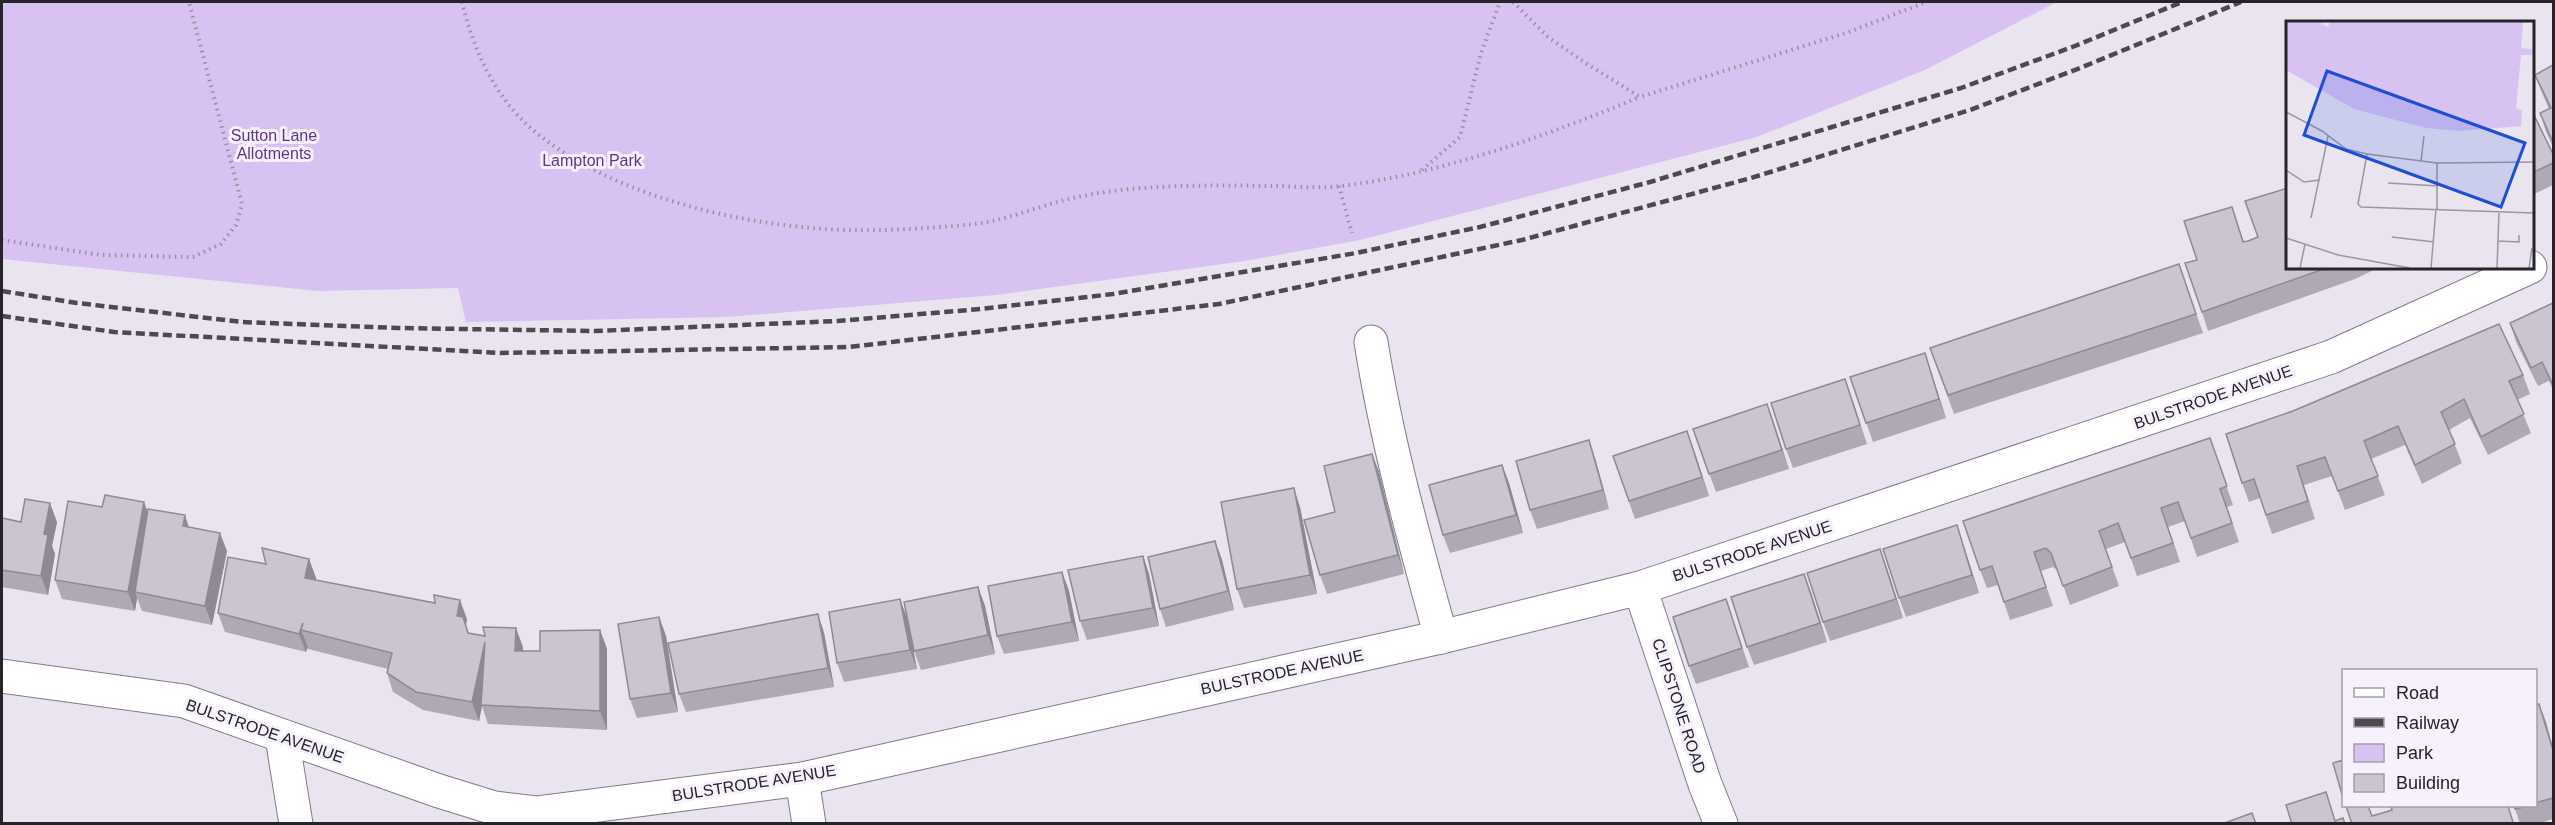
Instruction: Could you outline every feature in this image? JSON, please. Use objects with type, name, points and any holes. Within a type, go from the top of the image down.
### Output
[{"type":"street","name":"BULSTRODE AVENUE","points":[[2534,265],[2553,256]]},
{"type":"street","name":"BULSTRODE AVENUE","points":[[2,676],[184,701],[282,737],[494,808],[536,813],[802,779],[1441,637],[1640,588],[2032,459],[2331,357],[2527,268]]},
{"type":"street","points":[[1371,342],[1384,418],[1401,492],[1441,637]]},
{"type":"street","name":"CLIPSTONE ROAD","points":[[1640,588],[1705,784],[1722,824]]},
{"type":"street","points":[[282,737],[296,824]]},
{"type":"street","points":[[802,779],[809,824]]},
{"type":"path","points":[[2,240],[101,255],[193,257],[220,244],[236,225],[242,204],[189,2]]},
{"type":"path","points":[[462,2],[480,58],[502,94],[531,128],[568,157],[624,183],[697,208],[813,228],[878,229],[979,223],[1078,196],[1120,190],[1221,185],[1339,186],[1422,171],[1530,139],[1640,97],[1849,32],[1926,2]]},
{"type":"path","points":[[1422,171],[1460,137],[1481,53],[1500,2]]},
{"type":"path","points":[[1513,2],[1548,37],[1640,97]]},
{"type":"path","points":[[1339,186],[1352,233]]},
{"type":"green space","name":"Lampton Park","points":[[2,2],[2057,2],[1925,70],[1757,137],[1360,240],[1245,261],[996,295],[727,317],[466,322],[458,288],[318,291],[2,259]]},
{"type":"building","points":[[2553,65],[2553,142],[2540,113],[2551,108],[2535,75]]},
{"type":"building","points":[[2534,115],[2553,154],[2553,163],[2534,172]]},
{"type":"building","points":[[2286,189],[2286,268],[2326,268],[2202,312],[2185,263],[2197,260],[2184,221],[2232,207],[2243,242],[2248,241],[2258,237],[2245,201]]},
{"type":"building","points":[[2179,264],[2196,314],[1948,395],[1930,348]]},
{"type":"building","points":[[2553,303],[2553,385],[2542,362],[2531,368],[2510,323]]},
{"type":"building","points":[[2499,324],[2523,375],[2509,381],[2524,414],[2481,437],[2464,399],[2441,412],[2455,444],[2415,465],[2398,426],[2364,441],[2378,476],[2338,491],[2325,457],[2297,466],[2308,501],[2266,515],[2254,479],[2242,483],[2226,434],[2293,411]]},
{"type":"building","points":[[1925,353],[1939,399],[1866,423],[1850,377]]},
{"type":"building","points":[[1845,379],[1860,425],[1786,449],[1771,403]]},
{"type":"building","points":[[1767,404],[1782,450],[1709,474],[1693,429]]},
{"type":"building","points":[[1687,431],[1702,477],[1629,501],[1613,456]]},
{"type":"building","points":[[2210,438],[2227,486],[2220,489],[2232,523],[2191,538],[2178,502],[2161,508],[2173,543],[2131,558],[2118,523],[2099,531],[2112,567],[2063,586],[2051,553],[2046,548],[2034,552],[2046,587],[2004,602],[1992,566],[1980,570],[1963,521]]},
{"type":"building","points":[[1589,440],[1603,490],[1530,510],[1516,461]]},
{"type":"building","points":[[1372,454],[1398,555],[1320,575],[1304,520],[1335,512],[1324,466]]},
{"type":"building","points":[[1502,465],[1516,515],[1443,535],[1429,485]]},
{"type":"building","points":[[1294,488],[1310,575],[1237,589],[1221,502]]},
{"type":"building","points":[[105,495],[144,502],[128,592],[55,580],[68,501],[102,507]]},
{"type":"building","points":[[25,499],[50,503],[44,534],[48,535],[41,576],[2,570],[2,518],[21,522]]},
{"type":"building","points":[[148,509],[185,515],[183,526],[220,533],[205,606],[135,592]]},
{"type":"building","points":[[1957,525],[1972,575],[1899,598],[1883,549]]},
{"type":"building","points":[[1215,541],[1228,591],[1160,609],[1148,557]]},
{"type":"building","points":[[262,548],[309,559],[305,578],[435,603],[434,595],[460,600],[457,616],[463,617],[468,633],[485,636],[483,627],[516,628],[515,651],[540,651],[540,631],[600,630],[600,711],[481,705],[485,642],[472,702],[416,692],[387,673],[392,653],[301,630],[303,623],[299,634],[218,613],[228,557],[266,564]]},
{"type":"building","points":[[1880,549],[1896,599],[1823,622],[1807,573]]},
{"type":"building","points":[[1143,556],[1153,608],[1080,621],[1068,570]]},
{"type":"building","points":[[1062,572],[1072,622],[997,636],[988,586]]},
{"type":"building","points":[[1804,574],[1820,623],[1747,647],[1731,597]]},
{"type":"building","points":[[978,587],[988,635],[914,651],[904,602]]},
{"type":"building","points":[[900,599],[910,650],[837,663],[829,612]]},
{"type":"building","points":[[1726,599],[1742,648],[1689,666],[1673,617]]},
{"type":"building","points":[[818,614],[828,668],[679,694],[668,643]]},
{"type":"building","points":[[659,617],[671,693],[630,699],[618,624]]},
{"type":"building","points":[[2537,704],[2539,704],[2553,746],[2553,798],[2537,802]]},
{"type":"building","points":[[2342,760],[2342,794],[2333,763]]},
{"type":"building","points":[[2326,792],[2335,821],[2343,818],[2345,824],[2292,824],[2286,805]]},
{"type":"building","points":[[2346,807],[2368,807],[2372,816],[2392,810],[2391,807],[2508,807],[2513,822],[2509,824],[2352,824]]},
{"type":"building","points":[[2252,813],[2256,824],[2222,824]]},
{"type":"railway","points":[[2,291],[77,303],[242,322],[398,328],[595,331],[838,321],[981,309],[1113,294],[1356,253],[1480,227],[1650,182],[1961,88],[2075,46],[2182,2]]},
{"type":"railway","points":[[2,316],[114,332],[500,353],[849,347],[1219,304],[1522,240],[1751,178],[1970,110],[2241,2]]},
{"type":"park label","name":"Sutton Lane Allotments","points":[[274,144]]}]
